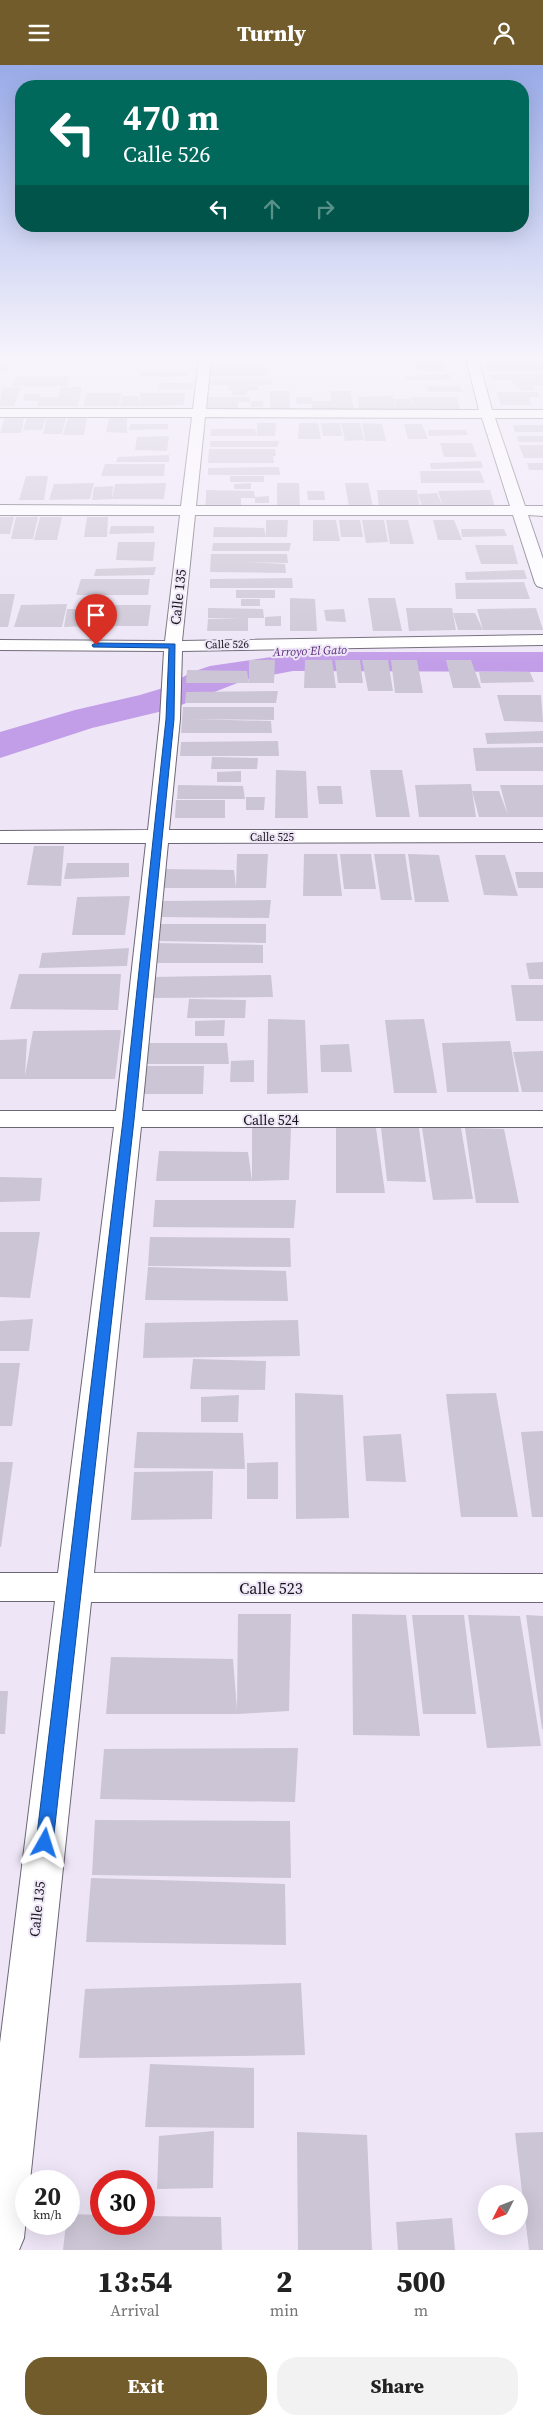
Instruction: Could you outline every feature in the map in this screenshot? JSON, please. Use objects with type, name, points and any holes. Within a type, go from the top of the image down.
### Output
[{"type":"street","name":"Calle 135","points":[[0,2238],[128,1120],[170,719],[173,645],[193,460]]},
{"type":"street","points":[[502,460],[543,583]]},
{"type":"street","points":[[0,510],[543,511]]},
{"type":"street","name":"Calle 526","points":[[0,645],[173,645],[543,640]]},
{"type":"street","name":"Calle 525","points":[[0,837],[543,836]]},
{"type":"street","name":"Calle 524","points":[[0,1119],[543,1119]]},
{"type":"street","name":"Calle 523","points":[[0,1587],[543,1588]]},
{"type":"shaded area","points":[[306,652],[543,652],[543,672],[293,671],[245,680],[171,709],[92,728],[0,758],[0,732],[75,710],[163,688],[192,672],[210,666]]},
{"type":"building","points":[[117,460],[169,460],[169,462],[116,462]]},
{"type":"building","points":[[208,460],[274,460],[274,463],[208,463]]},
{"type":"building","points":[[481,461],[483,468],[431,469],[430,463]]},
{"type":"building","points":[[527,463],[543,463],[543,470],[529,470]]},
{"type":"building","points":[[105,464],[165,464],[164,476],[101,476]]},
{"type":"building","points":[[279,467],[280,475],[208,475],[208,468]]},
{"type":"building","points":[[420,471],[480,471],[485,483],[421,483]]},
{"type":"building","points":[[26,476],[48,476],[44,500],[19,500]]},
{"type":"building","points":[[230,476],[264,476],[264,482],[230,482]]},
{"type":"building","points":[[94,483],[90,499],[49,500],[54,484]]},
{"type":"building","points":[[166,483],[164,499],[112,499],[115,484]]},
{"type":"building","points":[[251,483],[251,489],[234,489],[234,484]]},
{"type":"building","points":[[277,483],[299,483],[300,507],[277,507]]},
{"type":"building","points":[[345,483],[368,483],[373,507],[349,507]]},
{"type":"building","points":[[113,486],[112,499],[92,500],[94,487]]},
{"type":"building","points":[[206,490],[254,491],[255,498],[241,498],[241,507],[205,507]]},
{"type":"building","points":[[377,490],[417,490],[420,507],[379,507]]},
{"type":"building","points":[[490,490],[495,507],[443,507],[438,491]]},
{"type":"building","points":[[307,491],[324,491],[325,500],[308,500]]},
{"type":"building","points":[[437,493],[443,507],[422,507],[418,494]]},
{"type":"building","points":[[269,496],[269,503],[255,503],[255,497]]},
{"type":"building","points":[[0,517],[14,517],[10,534],[0,534]]},
{"type":"building","points":[[16,517],[38,517],[33,539],[11,539]]},
{"type":"building","points":[[40,517],[62,517],[57,540],[34,540]]},
{"type":"building","points":[[87,517],[108,517],[107,537],[84,537]]},
{"type":"building","points":[[266,520],[288,520],[287,537],[266,537]]},
{"type":"building","points":[[313,520],[336,520],[340,541],[313,541]]},
{"type":"building","points":[[339,520],[360,520],[363,537],[341,537]]},
{"type":"building","points":[[362,520],[384,520],[388,542],[366,543]]},
{"type":"building","points":[[386,520],[408,520],[414,544],[390,544]]},
{"type":"building","points":[[433,520],[454,520],[462,540],[438,540]]},
{"type":"building","points":[[111,526],[154,526],[154,533],[109,534]]},
{"type":"building","points":[[214,527],[264,528],[266,537],[213,537]]},
{"type":"building","points":[[461,529],[504,529],[507,536],[462,537]]},
{"type":"building","points":[[118,542],[155,542],[153,561],[116,560]]},
{"type":"building","points":[[213,543],[291,543],[289,551],[212,551]]},
{"type":"building","points":[[475,545],[513,545],[518,564],[481,564]]},
{"type":"building","points":[[211,554],[287,554],[288,563],[244,562],[285,564],[286,573],[210,572]]},
{"type":"building","points":[[156,567],[154,575],[94,576],[96,569]]},
{"type":"building","points":[[524,570],[527,579],[466,580],[465,572]]},
{"type":"building","points":[[292,578],[293,588],[210,588],[210,579]]},
{"type":"building","points":[[81,579],[150,579],[148,595],[76,595]]},
{"type":"building","points":[[524,582],[530,599],[456,599],[455,583]]},
{"type":"building","points":[[236,590],[275,590],[275,598],[236,598]]},
{"type":"building","points":[[0,594],[15,594],[8,627],[0,627]]},
{"type":"building","points":[[290,598],[315,599],[317,631],[290,631]]},
{"type":"building","points":[[368,598],[395,598],[402,631],[373,631]]},
{"type":"building","points":[[241,599],[260,599],[260,606],[241,606]]},
{"type":"building","points":[[67,604],[62,627],[14,627],[21,605]]},
{"type":"building","points":[[92,605],[151,605],[148,626],[88,626]]},
{"type":"building","points":[[208,608],[263,609],[264,618],[248,618],[248,631],[207,631],[208,619],[241,619],[208,618]]},
{"type":"building","points":[[406,608],[452,608],[456,630],[409,631]]},
{"type":"building","points":[[536,608],[543,630],[483,630],[477,609]]},
{"type":"building","points":[[67,609],[89,609],[88,626],[64,627]]},
{"type":"building","points":[[344,609],[346,622],[326,621],[324,610]]},
{"type":"building","points":[[453,613],[475,613],[483,630],[458,630]]},
{"type":"building","points":[[281,616],[281,626],[265,626],[265,617]]},
{"type":"building","points":[[249,660],[275,660],[274,683],[249,683]]},
{"type":"building","points":[[305,660],[332,660],[336,688],[304,688]]},
{"type":"building","points":[[335,660],[360,660],[363,683],[338,683]]},
{"type":"building","points":[[362,660],[388,660],[393,691],[368,691]]},
{"type":"building","points":[[391,660],[417,660],[423,693],[395,693]]},
{"type":"building","points":[[446,660],[471,660],[481,688],[453,688]]},
{"type":"building","points":[[187,670],[247,671],[249,683],[186,683]]},
{"type":"building","points":[[479,672],[530,672],[534,682],[481,683]]},
{"type":"building","points":[[278,691],[276,703],[185,703],[186,692]]},
{"type":"building","points":[[497,695],[541,695],[543,722],[504,721]]},
{"type":"building","points":[[183,707],[274,707],[274,720],[191,719],[271,721],[272,733],[181,733]]},
{"type":"building","points":[[543,731],[543,743],[487,744],[485,733]]},
{"type":"building","points":[[278,741],[279,756],[180,756],[181,742]]},
{"type":"building","points":[[543,747],[543,771],[476,771],[473,748]]},
{"type":"building","points":[[212,757],[258,758],[257,769],[211,769]]},
{"type":"building","points":[[276,770],[306,771],[308,818],[275,818]]},
{"type":"building","points":[[370,770],[402,770],[410,817],[376,817]]},
{"type":"building","points":[[241,771],[241,782],[217,782],[217,772]]},
{"type":"building","points":[[471,784],[476,817],[419,817],[415,785]]},
{"type":"building","points":[[178,785],[243,786],[245,799],[177,799]]},
{"type":"building","points":[[500,785],[543,785],[543,817],[479,817],[472,791],[499,791],[508,815]]},
{"type":"building","points":[[317,786],[341,786],[343,804],[319,804]]},
{"type":"building","points":[[246,797],[265,797],[264,810],[246,810]]},
{"type":"building","points":[[176,800],[225,800],[225,818],[175,818]]},
{"type":"building","points":[[34,846],[64,846],[61,886],[27,885]]},
{"type":"building","points":[[237,854],[268,854],[266,888],[236,888]]},
{"type":"building","points":[[304,854],[337,854],[342,896],[303,896]]},
{"type":"building","points":[[340,854],[371,854],[376,889],[344,889]]},
{"type":"building","points":[[374,854],[405,854],[412,900],[381,900]]},
{"type":"building","points":[[408,854],[439,855],[449,902],[415,902]]},
{"type":"building","points":[[475,855],[505,855],[518,896],[484,895]]},
{"type":"building","points":[[67,863],[129,863],[129,877],[64,879]]},
{"type":"building","points":[[162,869],[234,870],[236,888],[160,888]]},
{"type":"building","points":[[515,872],[543,872],[543,888],[518,888]]},
{"type":"building","points":[[130,896],[125,935],[72,935],[77,897]]},
{"type":"building","points":[[271,900],[269,918],[157,917],[159,901]]},
{"type":"building","points":[[155,924],[266,924],[266,943],[154,941]]},
{"type":"building","points":[[154,943],[263,945],[263,963],[152,963]]},
{"type":"building","points":[[129,948],[127,966],[39,968],[42,953]]},
{"type":"building","points":[[543,962],[543,979],[529,979],[526,963]]},
{"type":"building","points":[[19,974],[121,974],[118,1010],[10,1009]]},
{"type":"building","points":[[271,975],[273,997],[150,998],[152,977]]},
{"type":"building","points":[[511,985],[543,985],[543,1021],[516,1021]]},
{"type":"building","points":[[189,999],[246,1000],[245,1018],[187,1018]]},
{"type":"building","points":[[268,1019],[305,1020],[308,1093],[267,1094]]},
{"type":"building","points":[[424,1019],[437,1093],[394,1093],[385,1020]]},
{"type":"building","points":[[225,1020],[224,1036],[195,1036],[195,1021]]},
{"type":"building","points":[[121,1030],[115,1079],[0,1079],[0,1040],[27,1039],[25,1076],[33,1031]]},
{"type":"building","points":[[510,1041],[519,1092],[447,1092],[442,1043]]},
{"type":"building","points":[[146,1043],[227,1043],[229,1064],[144,1064]]},
{"type":"building","points":[[349,1044],[352,1072],[321,1072],[320,1045]]},
{"type":"building","points":[[543,1051],[543,1092],[522,1092],[513,1052]]},
{"type":"building","points":[[254,1060],[254,1082],[230,1082],[231,1061]]},
{"type":"building","points":[[144,1066],[204,1066],[203,1094],[141,1094]]},
{"type":"building","points":[[252,1127],[291,1127],[289,1180],[252,1181]]},
{"type":"building","points":[[336,1128],[376,1128],[385,1193],[336,1193]]},
{"type":"building","points":[[381,1128],[419,1128],[426,1182],[387,1181]]},
{"type":"building","points":[[422,1128],[461,1128],[473,1199],[433,1200]]},
{"type":"building","points":[[465,1128],[504,1129],[519,1203],[476,1203]]},
{"type":"building","points":[[159,1151],[248,1152],[252,1181],[156,1181]]},
{"type":"building","points":[[0,1177],[42,1178],[40,1201],[0,1202]]},
{"type":"building","points":[[155,1200],[296,1200],[294,1228],[153,1227]]},
{"type":"building","points":[[0,1232],[40,1232],[30,1298],[0,1297]]},
{"type":"building","points":[[150,1237],[290,1238],[291,1267],[148,1266]]},
{"type":"building","points":[[148,1267],[286,1271],[288,1301],[145,1300]]},
{"type":"building","points":[[33,1319],[29,1351],[0,1351],[0,1321]]},
{"type":"building","points":[[298,1320],[300,1356],[143,1358],[145,1323]]},
{"type":"building","points":[[193,1359],[266,1361],[265,1390],[190,1389]]},
{"type":"building","points":[[0,1363],[20,1363],[12,1426],[0,1426]]},
{"type":"building","points":[[295,1393],[343,1395],[349,1518],[296,1519]]},
{"type":"building","points":[[496,1393],[518,1517],[461,1517],[446,1394]]},
{"type":"building","points":[[239,1395],[238,1422],[201,1422],[201,1397]]},
{"type":"building","points":[[543,1431],[543,1517],[532,1517],[521,1432]]},
{"type":"building","points":[[137,1432],[243,1433],[245,1469],[134,1468]]},
{"type":"building","points":[[401,1434],[406,1482],[366,1481],[363,1436]]},
{"type":"building","points":[[0,1462],[13,1462],[1,1547],[0,1547]]},
{"type":"building","points":[[278,1462],[278,1499],[247,1499],[247,1463]]},
{"type":"building","points":[[213,1471],[212,1519],[131,1520],[134,1472]]},
{"type":"building","points":[[238,1614],[291,1614],[289,1711],[237,1714],[106,1714],[111,1657],[233,1659],[237,1710]]},
{"type":"building","points":[[352,1614],[406,1615],[420,1736],[353,1735]]},
{"type":"building","points":[[412,1615],[464,1615],[476,1714],[423,1714]]},
{"type":"building","points":[[468,1615],[520,1616],[541,1746],[487,1748]]},
{"type":"building","points":[[526,1615],[543,1616],[543,1729],[542,1729]]},
{"type":"building","points":[[0,1691],[8,1691],[5,1734],[0,1734]]},
{"type":"building","points":[[298,1748],[295,1802],[100,1799],[104,1749]]},
{"type":"building","points":[[95,1820],[290,1821],[291,1878],[92,1875]]},
{"type":"building","points":[[91,1878],[285,1884],[286,1945],[86,1942]]},
{"type":"building","points":[[301,1983],[305,2055],[79,2058],[85,1989]]},
{"type":"building","points":[[150,2064],[254,2068],[254,2128],[145,2127]]},
{"type":"building","points":[[214,2131],[213,2188],[157,2189],[159,2136]]},
{"type":"building","points":[[297,2132],[367,2135],[372,2250],[298,2250]]},
{"type":"building","points":[[543,2132],[543,2250],[529,2250],[527,2235],[528,2185],[521,2185],[515,2133]]},
{"type":"building","points":[[80,2214],[90,2215],[90,2235],[155,2235],[155,2216],[221,2217],[222,2250],[63,2250],[65,2235],[80,2235]]},
{"type":"building","points":[[452,2218],[455,2250],[398,2250],[396,2222]]},
{"type":"route","points":[[45,1843],[128,1120],[170,719],[173,645],[96,645]]},
{"type":"water label","name":"Arroyo El Gato","points":[[310,651]]}]
